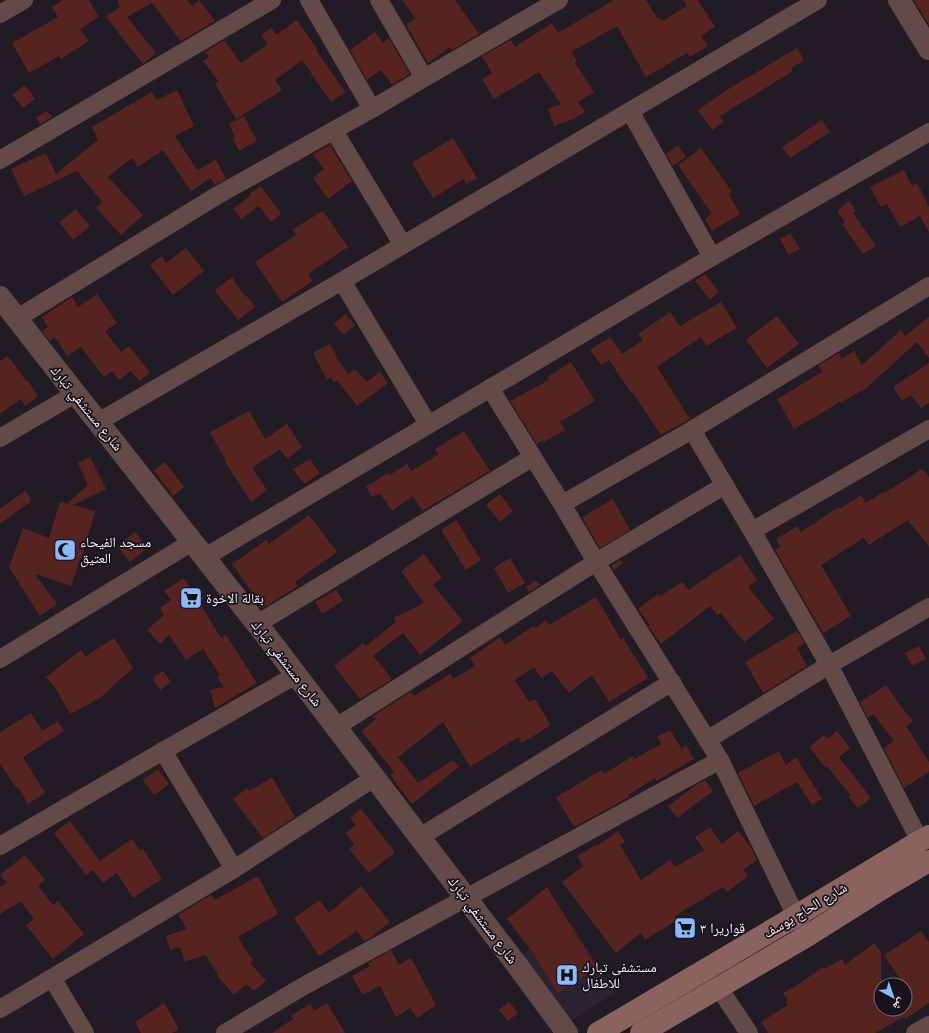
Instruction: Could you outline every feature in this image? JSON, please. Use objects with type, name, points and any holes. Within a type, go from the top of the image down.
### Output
[{"type":"main road","name":"شارع الحاج يوسف","points":[[598,1033],[924,839]]},
{"type":"main road","name":"شارع الحاج يوسف","points":[[641,1033],[807,936],[929,861]]},
{"type":"street","points":[[0,14],[24,0]]},
{"type":"street","points":[[0,160],[272,0]]},
{"type":"street","points":[[309,0],[372,109]]},
{"type":"street","points":[[379,0],[424,78]]},
{"type":"street","points":[[16,319],[218,195],[334,131],[559,0]]},
{"type":"street","points":[[98,422],[404,245],[818,0]]},
{"type":"street","points":[[899,0],[929,49]]},
{"type":"street","points":[[630,111],[712,257]]},
{"type":"street","points":[[334,131],[404,245]]},
{"type":"street","points":[[0,659],[428,424],[712,257],[929,132]]},
{"type":"street","points":[[342,281],[428,424]]},
{"type":"street","points":[[562,504],[692,430],[929,286]]},
{"type":"street","name":"شارع مستشفي تبارك","points":[[0,297],[257,624],[420,837],[567,1033]]},
{"type":"street","points":[[490,388],[596,562],[720,760],[807,936]]},
{"type":"street","points":[[0,438],[75,394]]},
{"type":"street","points":[[752,531],[929,429]]},
{"type":"street","points":[[692,430],[829,665],[924,839]]},
{"type":"street","points":[[257,624],[533,457]]},
{"type":"street","points":[[336,727],[596,562],[725,485]]},
{"type":"street","points":[[707,740],[829,665],[929,607]]},
{"type":"street","points":[[0,846],[296,675]]},
{"type":"street","points":[[420,837],[672,682]]},
{"type":"street","points":[[163,751],[234,869]]},
{"type":"street","points":[[225,1033],[302,988],[720,760]]},
{"type":"street","points":[[0,1009],[234,869],[374,778]]},
{"type":"street","points":[[52,978],[85,1033]]},
{"type":"street","points":[[719,988],[749,1033]]},
{"type":"street","points":[[915,1033],[929,1025]]},
{"type":"shaded area","name":"مستشفى تبارك للاطفال","points":[[571,923],[615,993],[563,1026],[519,956]]},
{"type":"building","points":[[63,0],[89,0],[99,17],[80,29],[89,41],[61,59],[59,56],[29,73],[12,43],[58,17],[52,7]]},
{"type":"building","points":[[117,0],[187,0],[192,6],[199,0],[215,21],[181,41],[152,3],[127,17],[156,53],[143,64],[106,16],[120,7]]},
{"type":"building","points":[[402,0],[455,0],[479,34],[452,50],[450,47],[428,63],[406,25],[415,18]]},
{"type":"building","points":[[614,0],[646,0],[658,19],[660,17],[662,21],[687,6],[683,0],[698,0],[715,27],[701,36],[708,46],[690,57],[687,53],[646,77],[617,26],[571,52],[577,61],[575,63],[594,92],[578,102],[585,112],[574,119],[554,126],[548,109],[561,104],[539,72],[494,99],[482,79],[492,73],[482,56],[511,40],[515,47],[552,23],[558,33]]},
{"type":"building","points":[[914,0],[929,0],[929,25]]},
{"type":"building","points":[[297,20],[345,92],[331,102],[302,60],[275,80],[282,90],[236,119],[215,84],[219,82],[203,61],[209,57],[205,52],[224,40],[241,63],[268,44],[261,35],[271,28],[276,35]]},
{"type":"building","points":[[375,32],[383,43],[389,38],[410,74],[392,85],[381,70],[367,80],[350,50]]},
{"type":"building","points":[[797,48],[804,60],[792,68],[793,71],[720,116],[724,122],[712,130],[698,110],[722,93]]},
{"type":"building","points":[[25,85],[35,99],[23,108],[12,95]]},
{"type":"building","points":[[177,90],[194,126],[175,136],[197,170],[216,160],[226,179],[215,185],[211,178],[191,191],[163,150],[138,167],[132,158],[108,177],[143,215],[121,235],[96,208],[102,202],[77,171],[24,196],[11,169],[46,153],[56,174],[98,140],[92,127],[151,92],[157,100]]},
{"type":"building","points":[[47,111],[52,117],[40,124],[36,117]]},
{"type":"building","points":[[244,116],[257,141],[239,151],[229,124]]},
{"type":"building","points":[[822,120],[830,132],[790,158],[782,147]]},
{"type":"building","points":[[453,138],[477,178],[466,184],[464,179],[433,198],[412,163]]},
{"type":"building","points":[[330,145],[352,181],[328,199],[313,178],[324,169],[313,154]]},
{"type":"building","points":[[678,145],[686,157],[673,166],[666,154]]},
{"type":"building","points":[[701,148],[732,192],[729,194],[740,214],[712,231],[705,219],[712,214],[678,165]]},
{"type":"building","points":[[904,170],[912,186],[917,183],[929,207],[929,232],[920,216],[900,227],[887,204],[881,207],[870,187]]},
{"type":"building","points":[[261,186],[281,214],[271,222],[259,206],[241,219],[233,209],[251,195],[250,193]]},
{"type":"building","points":[[849,201],[856,211],[853,213],[876,246],[863,254],[842,224],[845,222],[837,211]]},
{"type":"building","points":[[76,209],[90,226],[73,240],[59,222]]},
{"type":"building","points":[[323,211],[348,247],[308,274],[313,281],[282,302],[255,262],[296,235],[293,229]]},
{"type":"building","points":[[790,233],[800,249],[789,255],[780,239]]},
{"type":"building","points":[[186,248],[204,271],[173,295],[150,265],[162,256],[166,263]]},
{"type":"building","points":[[705,274],[719,292],[710,300],[695,281]]},
{"type":"building","points":[[232,277],[245,297],[247,296],[255,307],[238,320],[215,290]]},
{"type":"building","points":[[97,294],[117,323],[105,331],[121,352],[129,346],[150,373],[139,381],[131,371],[119,380],[112,371],[104,377],[81,347],[67,356],[55,337],[50,341],[42,331],[48,327],[42,317],[72,297],[78,307]]},
{"type":"building","points":[[721,302],[737,328],[706,346],[701,337],[657,367],[690,419],[661,435],[609,360],[601,365],[590,350],[610,337],[622,354],[643,340],[638,334],[670,312],[680,326]]},
{"type":"building","points":[[345,314],[355,325],[344,335],[334,324]]},
{"type":"building","points":[[777,316],[799,344],[767,368],[746,340]]},
{"type":"building","points":[[929,317],[929,358],[917,342],[865,389],[794,429],[777,399],[822,372],[818,365],[839,353],[842,359],[854,351],[862,365],[901,330],[905,336]]},
{"type":"building","points":[[330,344],[338,360],[348,374],[355,369],[367,382],[380,372],[388,383],[357,406],[337,380],[334,382],[331,377],[327,380],[313,353]]},
{"type":"building","points":[[8,356],[38,396],[25,406],[21,399],[0,414],[0,361]]},
{"type":"building","points":[[571,362],[595,401],[560,422],[565,430],[544,442],[543,440],[537,444],[510,401],[549,380],[547,377]]},
{"type":"building","points":[[929,363],[929,403],[921,408],[911,395],[902,401],[893,387]]},
{"type":"building","points":[[249,411],[265,439],[287,424],[302,447],[287,459],[280,449],[252,468],[267,490],[251,502],[225,462],[226,461],[210,432]]},
{"type":"building","points":[[464,431],[490,471],[422,511],[413,496],[392,511],[380,493],[372,497],[366,487],[388,473],[390,475],[407,464],[411,471],[439,454],[435,449]]},
{"type":"building","points":[[90,457],[106,489],[73,505],[95,511],[86,544],[71,586],[35,574],[57,604],[40,616],[9,567],[23,528],[49,538],[60,502],[69,504],[68,503],[88,485],[78,463]]},
{"type":"building","points":[[310,459],[320,473],[304,484],[293,469]]},
{"type":"building","points":[[165,462],[184,487],[173,496],[154,470]]},
{"type":"building","points":[[920,470],[924,470],[929,477],[929,547],[908,520],[869,545],[864,538],[821,565],[851,616],[823,633],[775,550],[780,547],[776,539],[798,526],[801,532],[839,507],[840,509],[861,495],[866,503]]},
{"type":"building","points":[[25,491],[30,497],[30,502],[0,524],[0,509]]},
{"type":"building","points":[[500,494],[513,511],[500,522],[486,505]]},
{"type":"building","points":[[613,499],[630,530],[600,548],[582,517]]},
{"type":"building","points":[[309,515],[337,552],[295,582],[298,586],[263,608],[232,564],[266,540],[269,544]]},
{"type":"building","points":[[456,520],[481,560],[466,570],[441,530]]},
{"type":"building","points":[[135,532],[147,548],[130,562],[117,546]]},
{"type":"building","points":[[424,554],[442,578],[433,585],[463,621],[420,655],[403,633],[373,656],[392,679],[360,699],[334,666],[363,643],[366,646],[396,622],[393,618],[424,603],[401,571]]},
{"type":"building","points":[[740,555],[757,580],[748,587],[774,619],[744,642],[721,613],[717,615],[710,606],[661,644],[648,626],[650,625],[638,609],[658,594],[660,596],[683,582],[688,590]]},
{"type":"building","points":[[510,558],[525,583],[508,593],[494,568]]},
{"type":"building","points":[[621,560],[623,563],[614,570],[611,566]]},
{"type":"building","points":[[184,578],[221,638],[226,635],[257,683],[215,708],[210,690],[224,687],[217,677],[220,675],[203,649],[186,660],[169,635],[160,644],[147,630],[164,615],[160,608],[171,600],[164,591]]},
{"type":"building","points":[[536,580],[540,585],[529,592],[526,587]]},
{"type":"building","points":[[336,590],[343,601],[322,614],[315,602]]},
{"type":"building","points":[[596,597],[621,640],[623,638],[648,678],[609,702],[592,675],[569,693],[552,671],[541,678],[534,667],[515,680],[529,702],[535,699],[551,725],[522,743],[518,737],[470,767],[443,722],[398,757],[418,783],[453,760],[459,767],[412,804],[390,775],[394,772],[361,731],[376,719],[373,716],[411,692],[414,696],[450,674],[453,679],[475,666],[470,658],[500,637],[505,645],[533,626],[535,628],[546,620],[549,625]]},
{"type":"building","points":[[797,631],[805,643],[797,648],[807,666],[763,693],[745,662]]},
{"type":"building","points":[[114,638],[133,668],[100,698],[70,714],[56,689],[46,677],[81,650],[85,657]]},
{"type":"building","points":[[919,646],[926,659],[912,666],[905,653]]},
{"type":"building","points":[[163,671],[171,682],[160,690],[154,682],[154,677]]},
{"type":"building","points":[[886,685],[913,721],[906,726],[929,762],[929,772],[904,788],[884,748],[894,741],[873,714],[868,718],[860,702]]},
{"type":"building","points":[[31,713],[42,731],[58,721],[64,731],[23,757],[45,793],[28,804],[18,787],[16,788],[0,763],[0,732]]},
{"type":"building","points":[[670,730],[681,748],[686,745],[694,759],[656,781],[655,778],[628,795],[629,797],[574,827],[556,797],[602,770],[604,774],[633,756],[634,759],[661,744],[657,737]]},
{"type":"building","points":[[837,731],[850,748],[839,757],[871,798],[858,808],[849,797],[851,796],[827,766],[825,767],[809,747],[824,735],[827,739]]},
{"type":"building","points":[[779,751],[786,765],[796,757],[822,799],[812,805],[797,782],[754,806],[738,773]]},
{"type":"building","points":[[158,769],[169,784],[154,795],[143,780]]},
{"type":"building","points":[[272,777],[295,817],[263,838],[233,799],[247,788],[249,791]]},
{"type":"building","points":[[705,780],[713,791],[677,818],[668,806]]},
{"type":"building","points":[[361,809],[395,852],[369,873],[349,849],[354,844],[346,833],[356,825],[350,818]]},
{"type":"building","points":[[70,821],[100,861],[132,839],[141,851],[143,849],[162,879],[133,898],[117,873],[103,883],[93,870],[86,875],[54,833]]},
{"type":"building","points":[[710,827],[722,844],[738,831],[752,849],[757,860],[743,870],[748,876],[727,892],[723,887],[675,916],[677,920],[645,940],[641,933],[616,953],[562,882],[583,866],[577,856],[596,845],[597,846],[618,831],[625,842],[620,845],[641,880],[670,860],[675,867],[704,850],[695,837]]},
{"type":"building","points":[[25,855],[45,880],[38,886],[53,905],[58,901],[84,934],[53,959],[26,925],[34,919],[21,901],[0,914],[0,887],[7,883],[0,875]]},
{"type":"building","points":[[258,876],[278,914],[239,936],[240,937],[238,938],[253,961],[250,963],[266,981],[254,991],[246,984],[234,995],[217,976],[218,974],[205,955],[185,962],[180,947],[170,950],[166,936],[187,929],[178,915],[184,911],[211,895],[215,900]]},
{"type":"building","points":[[361,886],[390,922],[365,941],[357,931],[319,956],[294,918],[320,900],[329,913]]},
{"type":"building","points":[[547,887],[597,968],[558,993],[533,953],[507,919]]},
{"type":"building","points":[[921,931],[929,942],[929,1003],[913,1014],[913,977],[899,977],[884,955]]},
{"type":"building","points":[[874,943],[881,952],[881,977],[873,977],[873,1017],[903,1017],[875,1033],[768,1033],[761,1022],[788,1005],[786,1002],[788,1001],[783,993],[823,967],[824,969],[842,959],[845,965]]},
{"type":"building","points":[[391,950],[399,965],[411,958],[436,1005],[417,1018],[410,1008],[396,1017],[380,986],[363,995],[352,976],[370,966],[368,963]]},
{"type":"building","points":[[509,1002],[518,1013],[508,1021],[499,1010]]},
{"type":"building","points":[[164,1003],[179,1029],[172,1033],[141,1033],[135,1022]]},
{"type":"building","points":[[327,1003],[345,1033],[272,1033],[293,1019],[291,1016],[310,1004],[314,1011]]},
{"type":"place","name":"مسجد الفيحاء العتيق","points":[[65,550]]},
{"type":"place","name":"بقالة الاخوة","points":[[191,598]]},
{"type":"place","name":"قواريرا ٣","points":[[685,928]]},
{"type":"place","name":"مستشفى تبارك للاطفال","points":[[567,975]]}]
